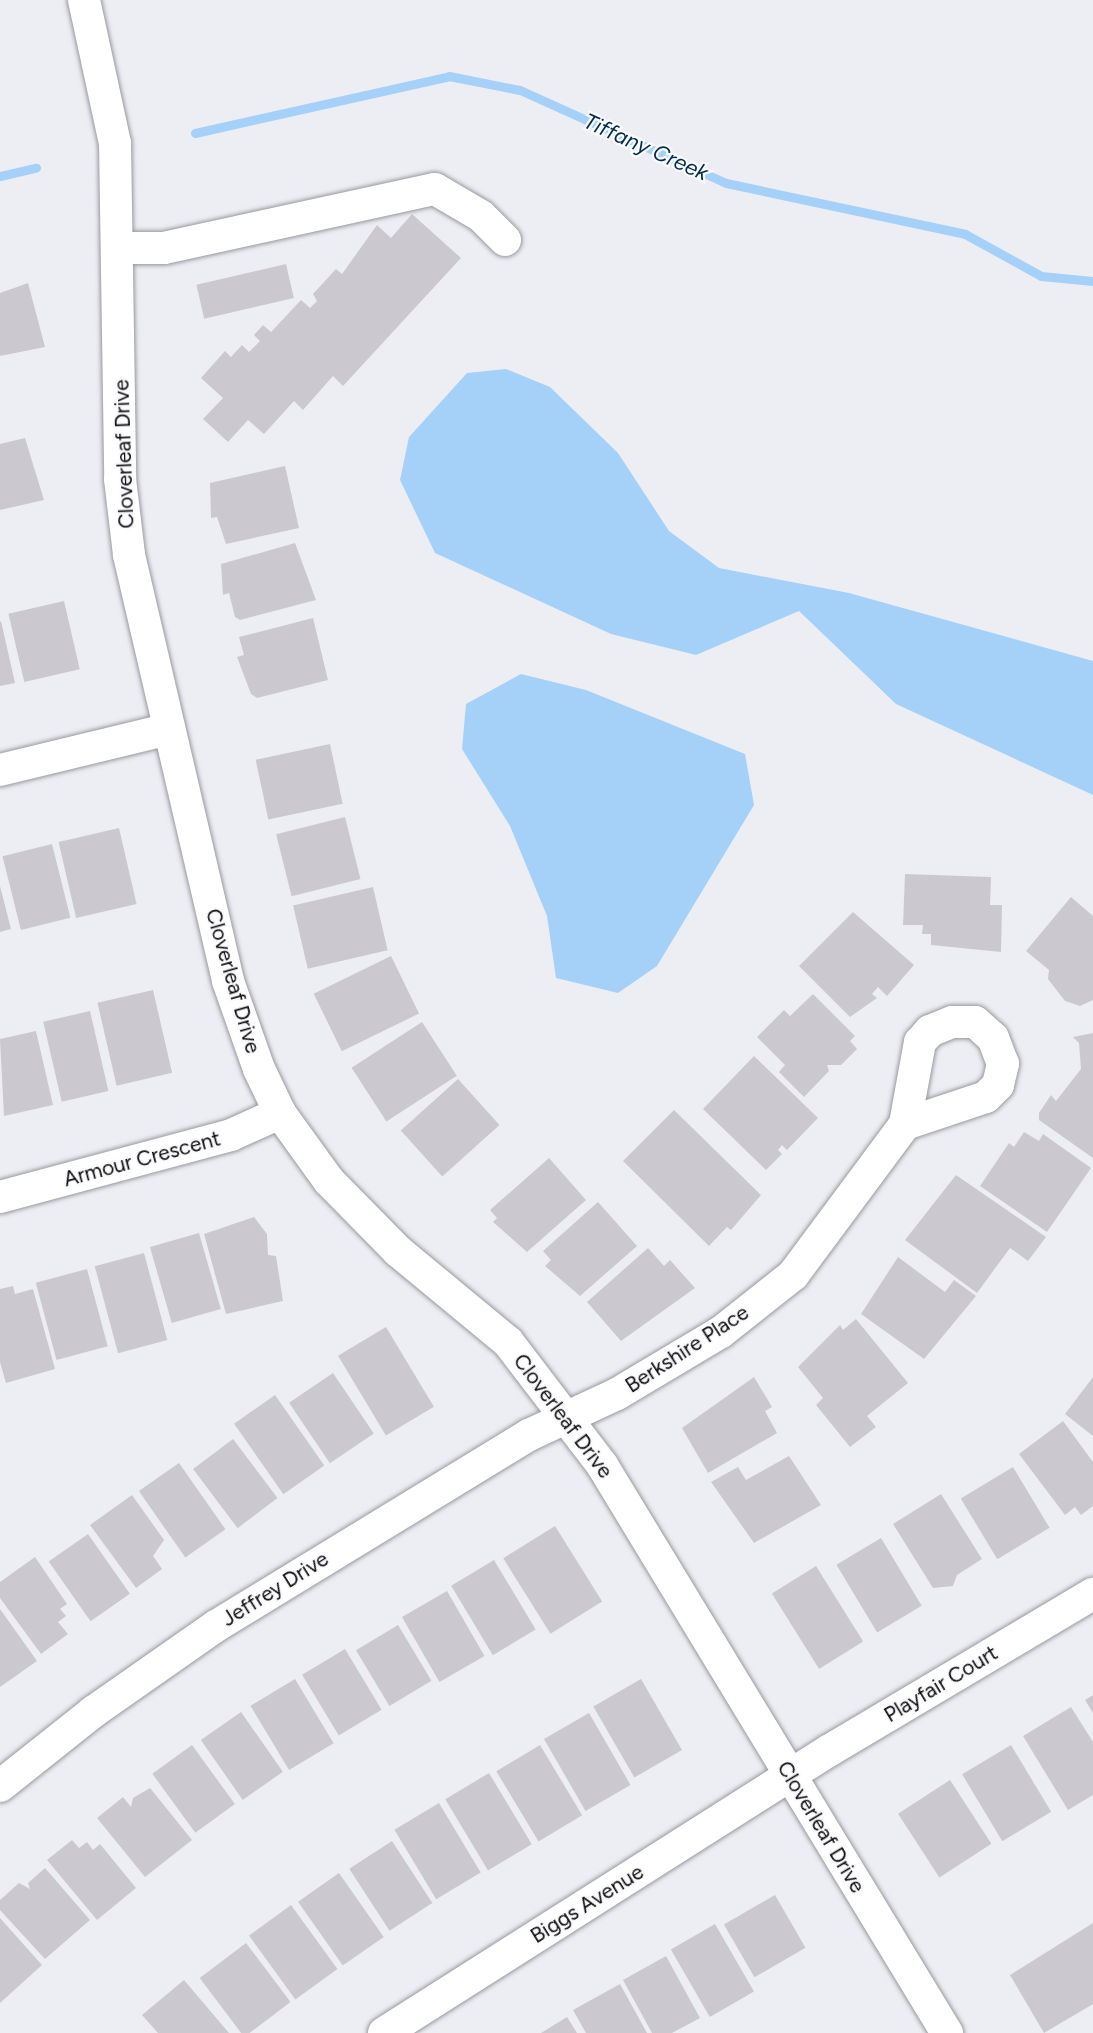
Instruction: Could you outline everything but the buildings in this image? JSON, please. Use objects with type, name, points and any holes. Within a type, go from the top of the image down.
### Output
[{"type":"street","name":"Cloverleaf Drive","points":[[84,0],[115,143],[120,249],[123,514],[169,729],[231,990],[280,1113],[304,1151],[372,1228],[508,1342],[567,1416],[791,1776],[947,2033]]},
{"type":"street","points":[[120,249],[164,249],[435,189],[481,216],[505,240]]},
{"type":"street","points":[[0,770],[169,729]]},
{"type":"street","name":"Armour Crescent","points":[[0,1197],[231,1135],[280,1113]]},
{"type":"street","name":"Berkshire Place","points":[[567,1416],[721,1332],[793,1275],[905,1124]]},
{"type":"street","name":"Jeffrey Drive","points":[[0,1786],[93,1712],[216,1626],[427,1495],[567,1416]]},
{"type":"street","name":"Playfair Court","points":[[791,1776],[1093,1594]]},
{"type":"street","name":"Biggs Avenue","points":[[384,2033],[791,1776]]},
{"type":"water","points":[[506,369],[550,387],[618,453],[669,531],[719,568],[849,593],[1093,661],[1093,795],[896,704],[799,611],[696,655],[611,634],[435,553],[400,480],[409,437],[467,373]]},
{"type":"water","points":[[521,674],[586,690],[745,754],[754,805],[657,966],[618,993],[556,978],[547,916],[510,826],[462,749],[466,704]]},
{"type":"waterway","name":"Tiffany Creek","points":[[195,133],[449,76],[520,90],[726,183],[965,234],[1041,276],[1093,281]]},
{"type":"waterway","name":"Tiffany Creek","points":[[0,176],[36,168]]}]
